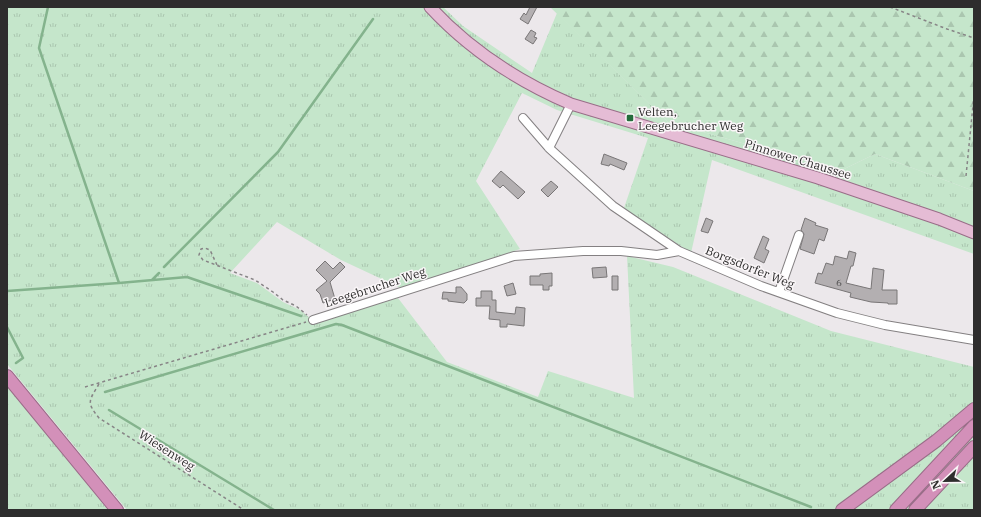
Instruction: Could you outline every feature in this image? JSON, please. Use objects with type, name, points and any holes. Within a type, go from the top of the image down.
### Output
[{"type":"highway","points":[[7,376],[117,510]]},
{"type":"highway","points":[[842,510],[936,441],[974,409]]},
{"type":"highway","points":[[896,510],[974,426]]},
{"type":"highway","points":[[915,510],[974,447]]},
{"type":"main road","name":"Pinnower Chaussee","points":[[430,7],[468,43],[495,64],[537,88],[571,104],[818,178],[939,219],[974,233]]},
{"type":"street","points":[[549,148],[571,104]]},
{"type":"street","name":"Borgsdorfer Weg","points":[[523,118],[549,148],[613,206],[679,251],[761,286],[837,313],[885,325],[974,340]]},
{"type":"street","points":[[778,292],[799,235]]},
{"type":"street","name":"Leegebrucher Weg","points":[[313,320],[514,256],[583,251],[621,251],[657,255],[679,251]]},
{"type":"path","points":[[890,7],[974,38]]},
{"type":"path","points":[[966,176],[974,95]]},
{"type":"path","points":[[217,265],[210,250],[205,248],[202,249],[199,255],[200,258],[228,271],[255,280],[283,300],[302,310],[313,320]]},
{"type":"path","name":"Leegebrucher Weg","points":[[85,388],[313,320]]},
{"type":"path","name":"Wiesenweg","points":[[99,384],[90,399],[91,408],[99,418],[244,510]]},
{"type":"green space","points":[[7,7],[443,7],[463,26],[532,73],[557,13],[668,122],[840,171],[875,154],[974,191],[974,254],[712,160],[691,253],[624,208],[648,138],[557,110],[522,93],[476,181],[520,249],[403,289],[341,260],[277,222],[230,273],[257,283],[283,302],[300,310],[310,318],[332,318],[398,298],[447,362],[538,397],[548,371],[634,398],[627,256],[673,267],[831,331],[974,367],[974,510],[127,510],[7,364]]},
{"type":"green space","points":[[550,7],[974,7],[974,191],[875,154],[840,171],[668,122]]},
{"type":"green space","points":[[7,386],[108,510],[7,510]]},
{"type":"building","points":[[530,7],[537,7],[528,24],[520,19],[524,13],[526,15]]},
{"type":"building","points":[[531,30],[536,33],[534,37],[537,38],[533,44],[525,39]]},
{"type":"building","points":[[604,154],[627,163],[624,170],[610,164],[609,166],[601,164]]},
{"type":"building","points":[[501,171],[525,192],[518,199],[503,185],[500,188],[492,181]]},
{"type":"building","points":[[551,181],[558,187],[548,197],[541,190]]},
{"type":"building","points":[[706,218],[713,221],[708,233],[701,231]]},
{"type":"building","points":[[805,218],[816,223],[815,225],[828,229],[824,241],[819,239],[814,254],[800,249],[804,234],[801,230]]},
{"type":"building","points":[[763,236],[769,239],[765,249],[769,251],[764,263],[754,258]]},
{"type":"building","points":[[849,251],[856,253],[853,266],[851,266],[846,283],[871,289],[873,268],[884,270],[882,290],[897,290],[897,304],[871,302],[850,297],[851,293],[815,283],[818,273],[822,274],[826,263],[833,265],[835,256],[847,259]]},
{"type":"building","points":[[325,261],[333,269],[340,262],[345,267],[330,282],[335,299],[323,303],[320,294],[316,290],[327,281],[316,270]]},
{"type":"building","points":[[606,267],[607,277],[593,278],[592,268]]},
{"type":"building","points":[[552,273],[552,286],[549,286],[549,290],[543,290],[543,285],[530,285],[530,276],[540,276],[540,274]]},
{"type":"building","points":[[612,276],[618,276],[618,290],[612,290]]},
{"type":"building","points":[[513,283],[516,294],[507,296],[504,286]]},
{"type":"building","points":[[456,287],[461,287],[467,294],[467,300],[464,303],[442,299],[443,292],[456,293]]},
{"type":"building","points":[[481,291],[492,291],[492,300],[496,300],[496,312],[515,314],[516,307],[525,308],[524,326],[507,324],[507,327],[500,327],[500,320],[489,319],[490,306],[476,306],[476,298],[481,298]]},
{"type":"waterway","points":[[48,7],[39,48],[119,283]]},
{"type":"waterway","points":[[164,267],[278,152],[373,19]]},
{"type":"waterway","points":[[152,280],[159,273]]},
{"type":"waterway","points":[[7,291],[187,277],[301,316]]},
{"type":"waterway","points":[[105,392],[336,324],[342,325],[811,507]]},
{"type":"waterway","points":[[7,327],[23,358],[16,363]]},
{"type":"waterway","points":[[109,410],[274,510]]},
{"type":"place","name":"Velten, Leegebrucher Weg","points":[[630,118]]}]
